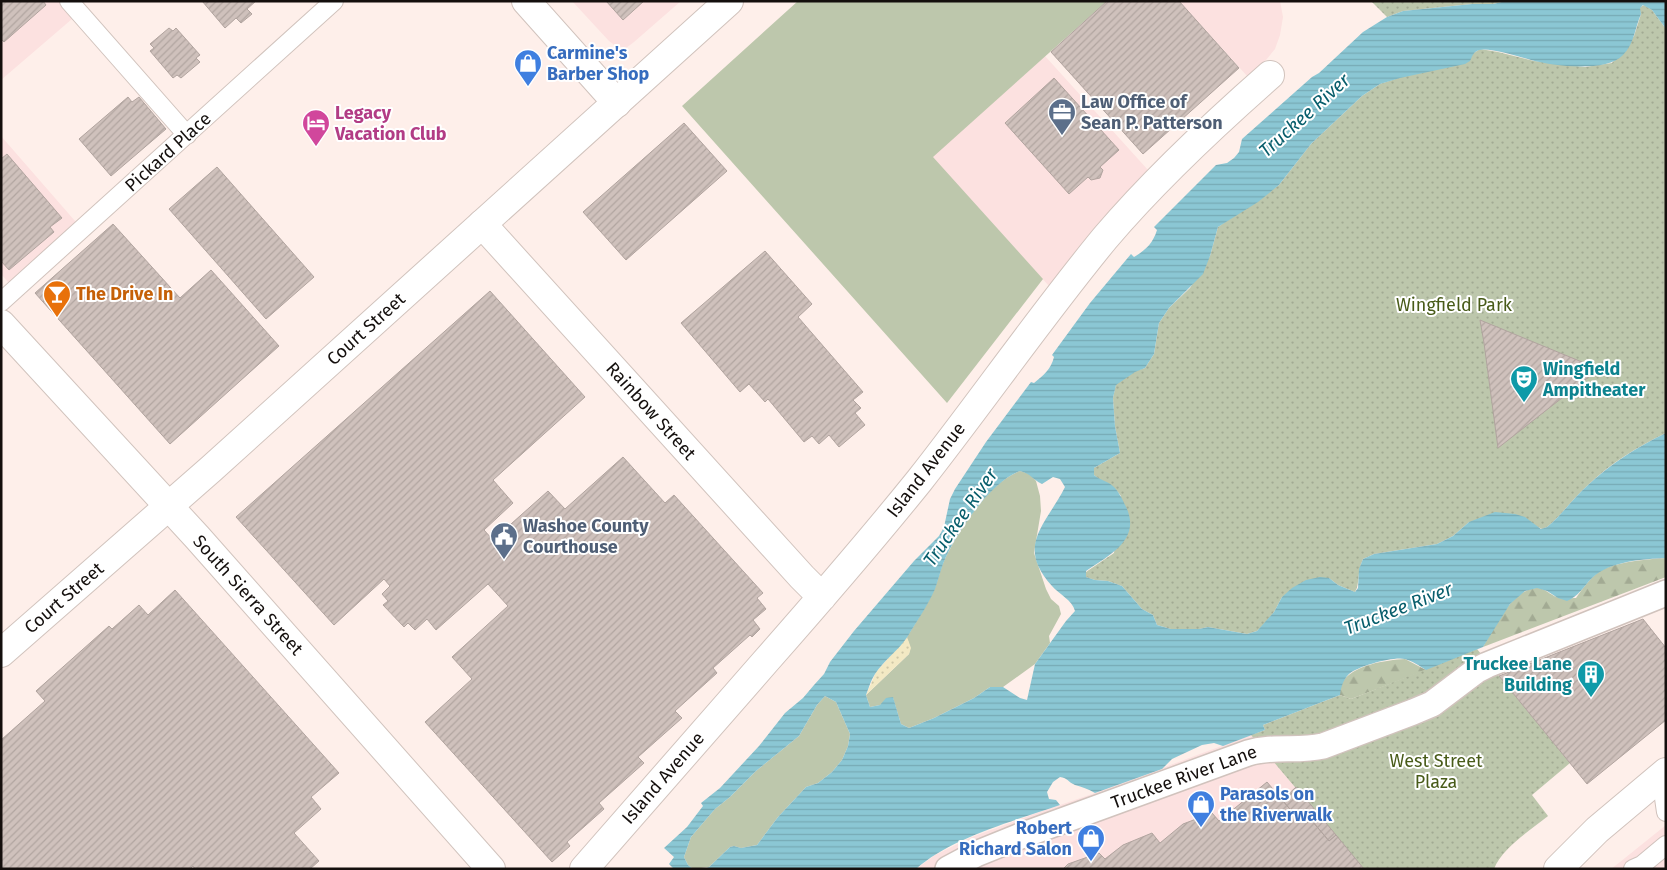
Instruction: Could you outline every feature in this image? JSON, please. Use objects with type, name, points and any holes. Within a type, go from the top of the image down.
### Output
[{"type":"street","points":[[526,1],[617,102]]},
{"type":"street","name":"Court Street","points":[[1,653],[168,507],[729,1]]},
{"type":"street","name":"Island Avenue","points":[[584,869],[822,597],[919,480],[1042,317],[1107,236],[1179,158],[1270,75]]},
{"type":"street","name":"Rainbow Street","points":[[482,224],[822,597]]},
{"type":"street","name":"South Sierra Street","points":[[1,324],[210,552],[491,869]]},
{"type":"street","name":"Truckee River Lane","points":[[948,869],[976,854],[1248,753],[1262,749],[1314,748],[1323,746],[1432,704],[1487,664],[1662,600]]},
{"type":"street","points":[[1558,869],[1597,830],[1663,774]]},
{"type":"lane","points":[[69,1],[186,135]]},
{"type":"lane","name":"Pickard Place","points":[[1,302],[334,1]]},
{"type":"lane","points":[[1663,774],[1666,812]]},
{"type":"lane","points":[[1633,869],[1642,865],[1666,845]]},
{"type":"shaded area","points":[[1,1],[69,1],[79,13],[1,80]]},
{"type":"shaded area","points":[[572,1],[681,1],[626,48],[618,48],[609,41]]},
{"type":"shaded area","points":[[1179,1],[1280,1],[1283,17],[1275,49],[1248,77]]},
{"type":"shaded area","points":[[1045,56],[1148,170],[1049,286],[932,157]]},
{"type":"shaded area","points":[[1,136],[82,229],[15,290],[1,274]]},
{"type":"shaded area","points":[[1251,735],[1364,869],[916,869],[935,855],[972,837]]},
{"type":"shaded area","points":[[1666,825],[1666,869],[1611,869],[1620,862]]},
{"type":"green space","points":[[798,1],[1107,1],[933,157],[1043,279],[947,403],[682,106]]},
{"type":"green space","points":[[1371,1],[1506,1],[1493,4],[1472,4],[1403,11],[1387,17]]},
{"type":"green space","name":"Wingfield Park","points":[[1644,5],[1652,10],[1666,29],[1666,433],[1635,450],[1597,477],[1547,527],[1542,529],[1536,526],[1469,522],[1453,536],[1437,544],[1374,554],[1363,559],[1355,592],[1338,585],[1329,578],[1282,597],[1267,621],[1257,631],[1247,634],[1208,627],[1199,629],[1171,629],[1157,625],[1153,615],[1142,609],[1122,586],[1086,577],[1086,572],[1114,553],[1121,496],[1111,486],[1094,475],[1094,468],[1120,453],[1115,426],[1113,398],[1116,384],[1135,371],[1145,368],[1154,354],[1159,323],[1169,308],[1190,288],[1210,256],[1218,227],[1279,185],[1311,144],[1362,96],[1380,84],[1474,53],[1480,49],[1534,61],[1585,67],[1612,63],[1634,36],[1641,14],[1639,8]]},
{"type":"green space","points":[[1020,471],[1030,474],[1036,481],[1041,511],[1034,553],[1046,589],[1051,599],[1059,606],[1061,614],[1049,636],[1050,643],[1035,664],[1003,687],[990,687],[974,698],[909,728],[901,724],[893,698],[880,705],[870,707],[866,695],[909,654],[910,648],[907,637],[931,596],[944,561],[966,522],[996,486]]},
{"type":"green space","points":[[1666,558],[1666,577],[1483,647],[1504,612],[1511,603],[1527,590],[1539,588],[1559,598],[1576,598],[1593,577],[1606,568],[1650,559]]},
{"type":"green space","name":"West Street Plaza","points":[[1477,649],[1570,763],[1532,795],[1548,816],[1510,847],[1503,854],[1494,869],[1364,869],[1251,735],[1265,730],[1263,725],[1340,695],[1351,699]]},
{"type":"green space","points":[[1405,659],[1426,670],[1351,699],[1340,695],[1342,683],[1353,672],[1379,662]]},
{"type":"green space","points":[[825,696],[836,702],[850,734],[848,746],[842,760],[832,772],[818,783],[806,787],[778,817],[757,845],[741,848],[730,847],[709,867],[693,869],[688,865],[684,857],[691,837],[715,809],[756,771],[799,736],[817,705]]},
{"type":"sand","points":[[907,637],[911,648],[909,654],[866,695],[876,672]]},
{"type":"water","name":"Truckee River","points":[[1506,1],[1666,1],[1666,29],[1652,10],[1643,5],[1640,8],[1641,14],[1627,51],[1615,61],[1592,66],[1565,66],[1484,49],[1475,52],[1470,61],[1465,64],[1380,84],[1362,96],[1311,144],[1279,185],[1258,202],[1218,227],[1203,274],[1169,308],[1159,323],[1154,354],[1145,368],[1135,372],[1116,385],[1113,398],[1115,426],[1120,453],[1094,468],[1094,475],[1112,485],[1118,493],[1129,515],[1130,526],[1122,544],[1086,571],[1086,577],[1122,586],[1142,609],[1153,615],[1157,625],[1171,629],[1199,629],[1208,627],[1247,634],[1257,631],[1274,612],[1282,597],[1292,588],[1306,580],[1320,577],[1329,578],[1338,585],[1355,592],[1358,588],[1359,569],[1363,559],[1374,554],[1437,544],[1453,536],[1469,522],[1495,512],[1515,514],[1525,517],[1541,529],[1547,527],[1583,490],[1606,470],[1635,450],[1666,433],[1666,558],[1637,560],[1617,564],[1599,572],[1578,594],[1567,601],[1537,588],[1525,591],[1510,604],[1483,647],[1426,670],[1400,658],[1385,660],[1360,668],[1347,676],[1340,695],[1263,725],[1265,730],[1223,746],[1214,743],[1202,745],[1172,759],[1162,769],[1095,793],[1060,777],[1053,782],[1047,792],[1049,799],[1056,800],[1060,805],[965,839],[930,858],[916,869],[704,869],[709,867],[730,847],[741,848],[757,845],[778,817],[806,787],[818,783],[832,772],[842,760],[848,746],[850,734],[836,702],[825,696],[817,705],[799,736],[756,771],[715,809],[691,837],[684,857],[688,865],[693,869],[674,869],[669,864],[674,857],[664,848],[687,827],[703,806],[701,803],[720,788],[759,746],[785,713],[803,698],[824,674],[830,662],[854,631],[914,561],[939,536],[944,527],[950,499],[955,489],[986,442],[1031,382],[1034,383],[1049,368],[1054,357],[1052,355],[1090,303],[1131,254],[1134,257],[1151,242],[1157,230],[1154,227],[1216,165],[1227,163],[1234,158],[1239,152],[1242,139],[1312,77],[1319,73],[1363,32],[1387,17],[1403,11],[1472,4],[1493,4]],"holes":[[[1020,471],[1042,484],[1053,477],[1060,479],[1065,487],[1043,524],[1035,547],[1036,559],[1041,572],[1052,586],[1065,597],[1075,611],[1035,664],[1027,700],[1020,698],[1003,687],[990,687],[974,698],[909,728],[901,724],[893,697],[886,698],[880,705],[870,707],[866,695],[872,679],[904,641],[922,613],[935,589],[943,564],[965,524],[997,486]]]},
{"type":"building","points":[[3,1],[43,1],[46,5],[4,42],[1,39],[1,3]]},
{"type":"building","points":[[202,1],[256,1],[247,9],[252,14],[241,23],[236,18],[225,28]]},
{"type":"building","points":[[606,1],[644,1],[623,20]]},
{"type":"building","points":[[1107,1],[1179,1],[1239,68],[1143,154],[1051,52]]},
{"type":"building","points":[[169,28],[173,31],[176,28],[200,55],[196,58],[200,62],[181,78],[177,75],[173,78],[150,51],[154,48],[150,44]]},
{"type":"building","name":"Law Office of Sean P. Patterson","points":[[1054,78],[1119,150],[1100,167],[1103,170],[1100,178],[1091,180],[1088,177],[1069,194],[1005,123]]},
{"type":"building","points":[[128,97],[132,102],[139,97],[166,129],[111,176],[79,139]]},
{"type":"building","points":[[684,123],[727,171],[626,260],[583,212]]},
{"type":"building","points":[[7,154],[62,218],[50,227],[54,232],[9,270],[1,261],[1,159]]},
{"type":"building","points":[[217,167],[314,277],[266,319],[169,209]]},
{"type":"building","points":[[113,224],[180,298],[211,270],[279,346],[170,444],[35,293]]},
{"type":"building","points":[[765,251],[812,304],[798,317],[863,392],[853,400],[861,408],[855,413],[865,425],[839,447],[829,435],[819,444],[812,436],[804,442],[768,399],[765,402],[749,384],[740,392],[681,323]]},
{"type":"building","name":"Washoe County Courthouse","points":[[490,291],[585,397],[493,480],[513,503],[484,530],[493,540],[548,491],[565,509],[623,457],[665,503],[674,495],[763,593],[757,598],[766,609],[753,620],[760,629],[752,637],[750,635],[713,668],[717,673],[675,711],[682,718],[638,757],[644,763],[599,803],[604,809],[567,842],[570,846],[552,862],[425,722],[472,679],[452,657],[508,606],[488,584],[436,630],[427,619],[415,630],[408,623],[404,627],[383,605],[388,601],[382,594],[390,586],[384,579],[334,625],[236,517]]},
{"type":"building","name":"Wingfield Ampitheater","points":[[1480,320],[1599,369],[1498,448],[1484,343]]},
{"type":"building","points":[[175,590],[339,773],[311,797],[321,809],[294,833],[319,861],[310,869],[195,869],[193,866],[190,869],[1,869],[1,740],[45,701],[36,691],[109,626],[112,629],[139,605],[148,615]]},
{"type":"building","name":"Truckee Lane Building","points":[[1643,619],[1666,648],[1666,720],[1587,784],[1499,676]]},
{"type":"building","points":[[1267,782],[1295,815],[1302,809],[1329,841],[1336,835],[1364,869],[1063,869],[1068,864],[1099,853],[1105,859],[1123,845],[1152,833],[1160,843],[1183,824],[1212,813],[1219,821]]},
{"type":"building","points":[[1296,787],[1336,835],[1329,841],[1302,809],[1295,815],[1282,800]]},
{"type":"place","name":"Carmine's Barber Shop","points":[[528,87]]},
{"type":"place","name":"Law Office of Sean P. Patterson","points":[[1062,136]]},
{"type":"place","name":"Legacy Vacation Club","points":[[316,147]]},
{"type":"place","name":"The Drive In","points":[[57,318]]},
{"type":"place","name":"Wingfield Ampitheater","points":[[1524,403]]},
{"type":"place","name":"Washoe County Courthouse","points":[[504,560]]},
{"type":"place","name":"Truckee Lane Building","points":[[1591,698]]},
{"type":"place","name":"Parasols on the Riverwalk","points":[[1201,828]]},
{"type":"place","name":"Robert Richard Salon","points":[[1091,862]]}]
